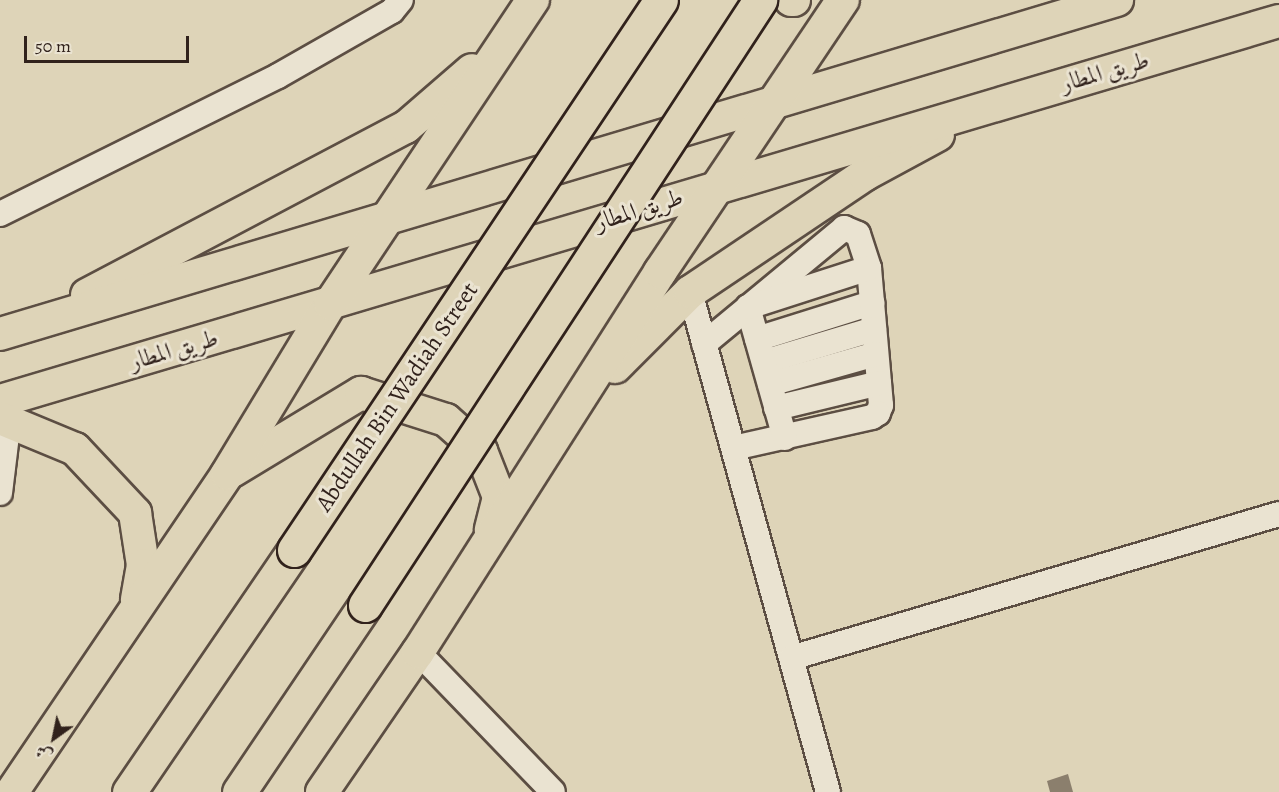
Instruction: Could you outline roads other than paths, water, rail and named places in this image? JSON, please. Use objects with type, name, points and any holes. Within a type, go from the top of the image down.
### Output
[{"type":"highway","name":"Abdullah Bin Wadiah Street","points":[[129,792],[294,550],[661,0]]},
{"type":"highway","points":[[239,792],[365,605],[760,0]]},
{"type":"main road","points":[[12,792],[227,474],[330,304],[533,0]]},
{"type":"main road","points":[[322,792],[418,652],[717,187],[843,0]]},
{"type":"main road","points":[[13,330],[384,222],[777,99],[1118,0]]},
{"type":"main road","name":"طريق المطار","points":[[3,413],[330,304],[1279,21]]},
{"type":"main road","points":[[13,330],[406,127],[504,41]]},
{"type":"main road","points":[[574,408],[690,292],[864,175],[992,105]]},
{"type":"main road","points":[[227,474],[362,393],[446,420],[481,451],[499,497],[487,543]]},
{"type":"main road","points":[[3,413],[75,449],[135,513],[143,565],[135,608]]},
{"type":"street","points":[[0,214],[278,76],[392,10],[401,0]]},
{"type":"street","points":[[704,344],[844,228],[858,234],[869,268],[881,405],[872,417],[733,448]]},
{"type":"street","points":[[748,306],[869,268]]},
{"type":"street","points":[[690,292],[828,792]]},
{"type":"street","points":[[764,362],[872,303]]},
{"type":"street","points":[[748,306],[785,438]]},
{"type":"street","points":[[764,362],[874,329]]},
{"type":"street","points":[[764,362],[876,354]]},
{"type":"street","points":[[776,408],[879,383]]},
{"type":"street","points":[[0,493],[3,413]]},
{"type":"street","points":[[791,658],[1279,514]]},
{"type":"street","points":[[418,652],[553,792]]}]
